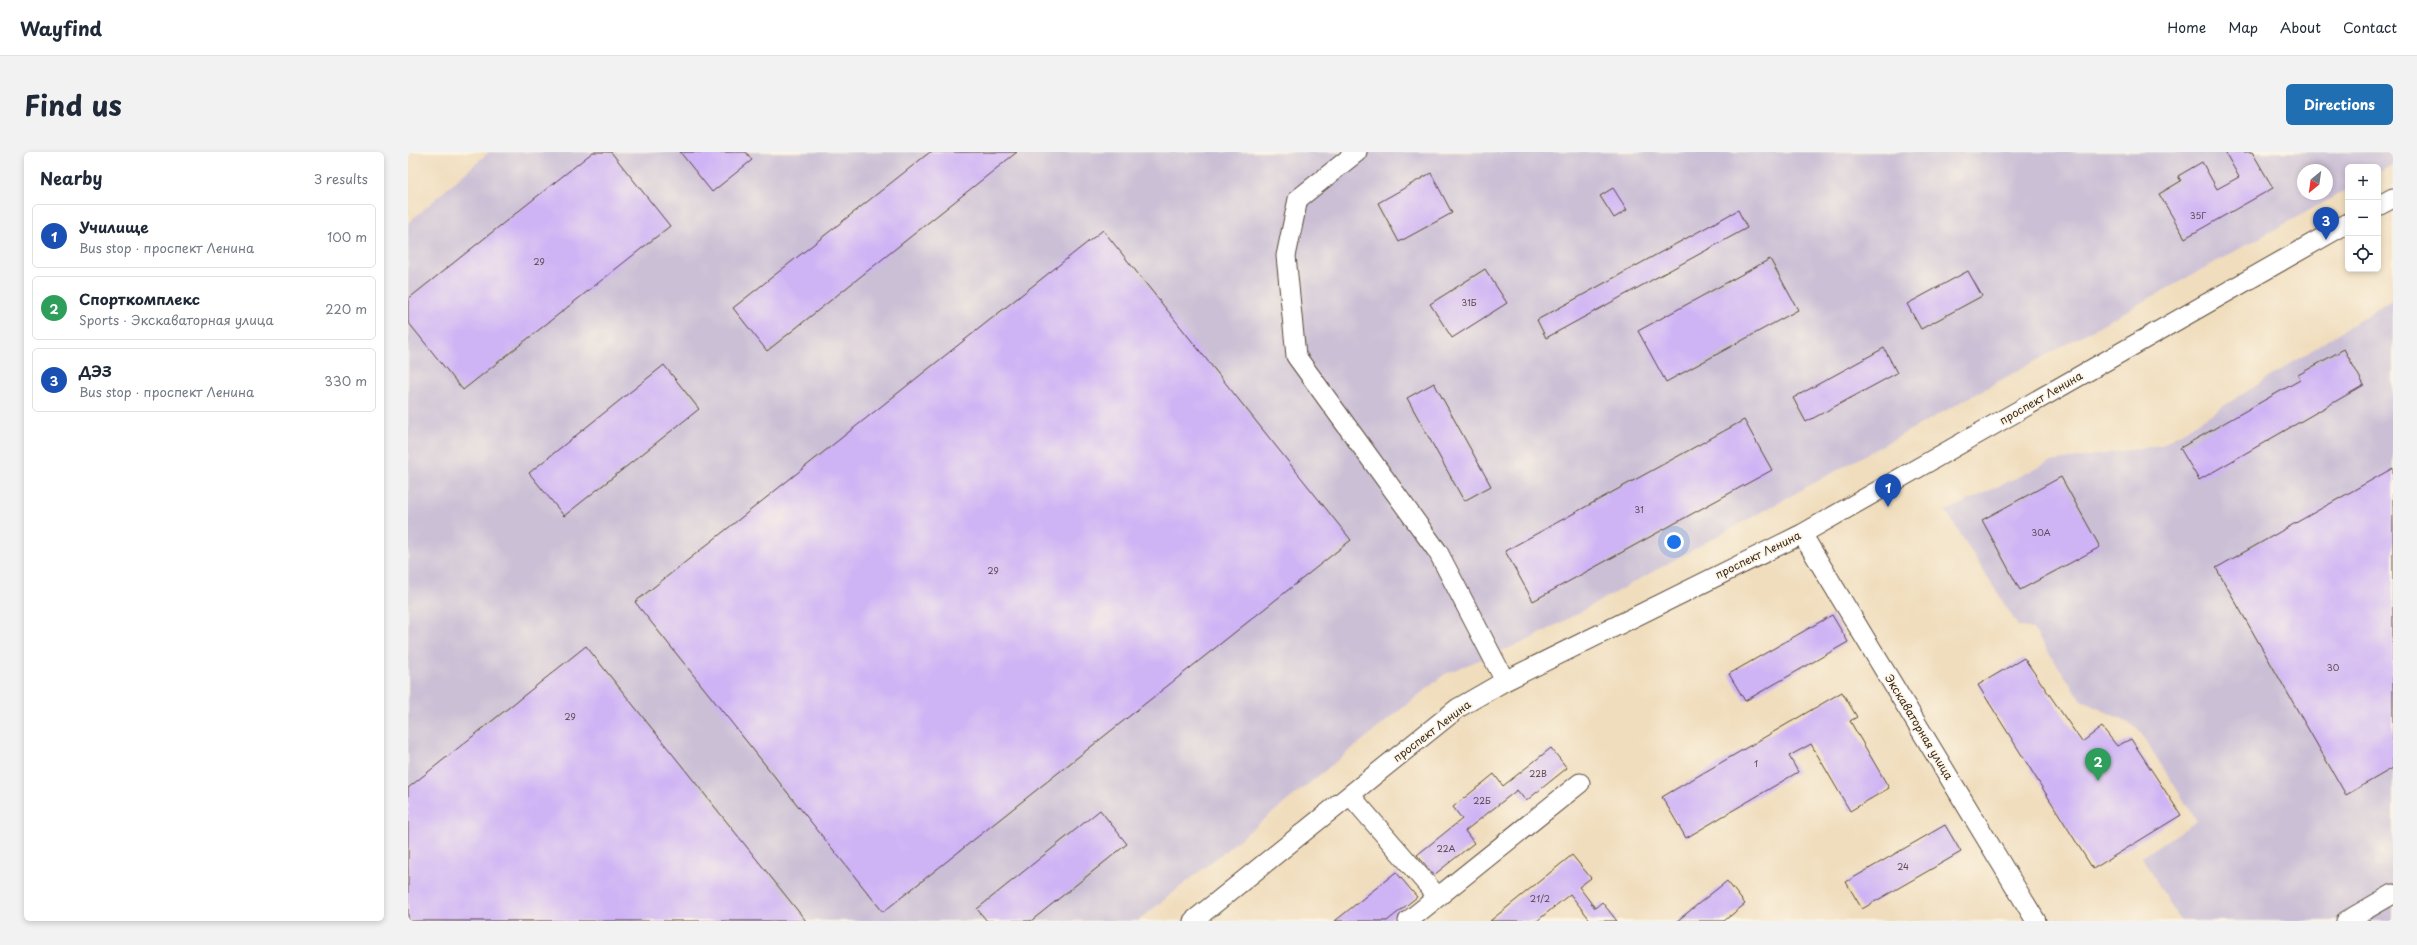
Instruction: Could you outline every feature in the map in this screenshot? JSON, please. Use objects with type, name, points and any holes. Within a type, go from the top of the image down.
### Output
[{"type":"street","points":[[1357,152],[1298,199],[1286,256],[1296,356],[1438,552],[1505,681]]},
{"type":"street","points":[[2381,204],[2393,198]]},
{"type":"street","name":"проспект Ленина","points":[[1193,921],[1458,708],[1505,681],[1802,534],[2345,226]]},
{"type":"street","name":"Экскаваторная улица","points":[[1802,534],[2036,921]]},
{"type":"street","points":[[1408,921],[1580,783]]},
{"type":"street","points":[[1350,795],[1438,897]]},
{"type":"street","points":[[2346,921],[2393,894]]},
{"type":"shaded area","points":[[489,152],[2393,152],[2393,164],[2381,171],[2381,164],[2345,164],[2345,191],[2333,197],[2333,164],[2297,164],[2297,200],[2328,200],[1529,640],[1445,674],[1138,921],[408,921],[408,223]]},
{"type":"shaded area","points":[[2393,299],[2393,921],[2180,921],[2142,857],[2197,821],[2137,727],[2081,700],[2033,629],[2018,626],[1946,511],[2050,462],[2162,445]]},
{"type":"building","points":[[593,152],[611,152],[670,226],[463,390],[408,322],[408,299]]},
{"type":"building","points":[[680,152],[746,152],[752,160],[712,192]]},
{"type":"building","points":[[930,152],[1017,152],[767,351],[733,308]]},
{"type":"building","points":[[2225,152],[2252,152],[2273,188],[2185,238],[2159,194],[2181,181],[2178,176],[2202,162],[2217,189],[2239,177]]},
{"type":"building","points":[[1431,173],[1452,213],[1399,242],[1378,203]]},
{"type":"building","points":[[1613,188],[1627,210],[1614,218],[1600,196]]},
{"type":"building","points":[[1738,210],[1747,228],[1546,338],[1537,320]]},
{"type":"building","points":[[1103,230],[1351,540],[883,912],[635,602]]},
{"type":"building","points":[[1770,259],[1798,310],[1666,382],[1638,331]]},
{"type":"building","points":[[1485,269],[1507,303],[1452,338],[1430,304]]},
{"type":"building","points":[[1968,271],[1982,296],[1921,329],[1907,304]]},
{"type":"building","points":[[1884,348],[1897,373],[1806,422],[1793,398]]},
{"type":"building","points":[[2344,349],[2364,385],[2199,480],[2180,448],[2300,380],[2298,375]]},
{"type":"building","points":[[664,365],[699,409],[564,516],[529,473]]},
{"type":"building","points":[[1434,383],[1491,486],[1464,501],[1407,398]]},
{"type":"building","points":[[1744,420],[1772,470],[1533,601],[1505,551]]},
{"type":"building","points":[[2393,468],[2393,768],[2346,795],[2216,568]]},
{"type":"building","points":[[2061,477],[2100,547],[2020,590],[1982,520]]},
{"type":"building","points":[[1832,615],[1848,642],[1745,701],[1729,674]]},
{"type":"building","points":[[586,646],[806,921],[408,921],[408,788]]},
{"type":"building","points":[[2024,658],[2082,742],[2102,727],[2117,746],[2131,739],[2181,815],[2093,869],[1978,685]]},
{"type":"building","points":[[1842,692],[1857,717],[1850,721],[1889,788],[1850,811],[1811,744],[1789,756],[1798,772],[1686,838],[1662,797]]},
{"type":"building","points":[[1551,748],[1567,768],[1526,801],[1517,790],[1465,831],[1474,843],[1434,875],[1417,855],[1462,819],[1453,807],[1494,774],[1503,786]]},
{"type":"building","points":[[1100,810],[1127,844],[1031,921],[987,921],[977,909]]},
{"type":"building","points":[[1945,825],[1961,852],[1862,909],[1846,882]]},
{"type":"building","points":[[1572,855],[1591,878],[1579,887],[1595,908],[1602,902],[1617,921],[1591,921],[1570,894],[1537,921],[1490,921]]},
{"type":"building","points":[[1396,872],[1417,897],[1387,921],[1335,921]]},
{"type":"building","points":[[1727,881],[1745,904],[1724,921],[1677,921]]},
{"type":"place","name":"ДЭЗ","points":[[2326,240]]},
{"type":"place","name":"Училище","points":[[1888,507]]},
{"type":"place","name":"Спорткомплекс","points":[[2098,781]]}]
